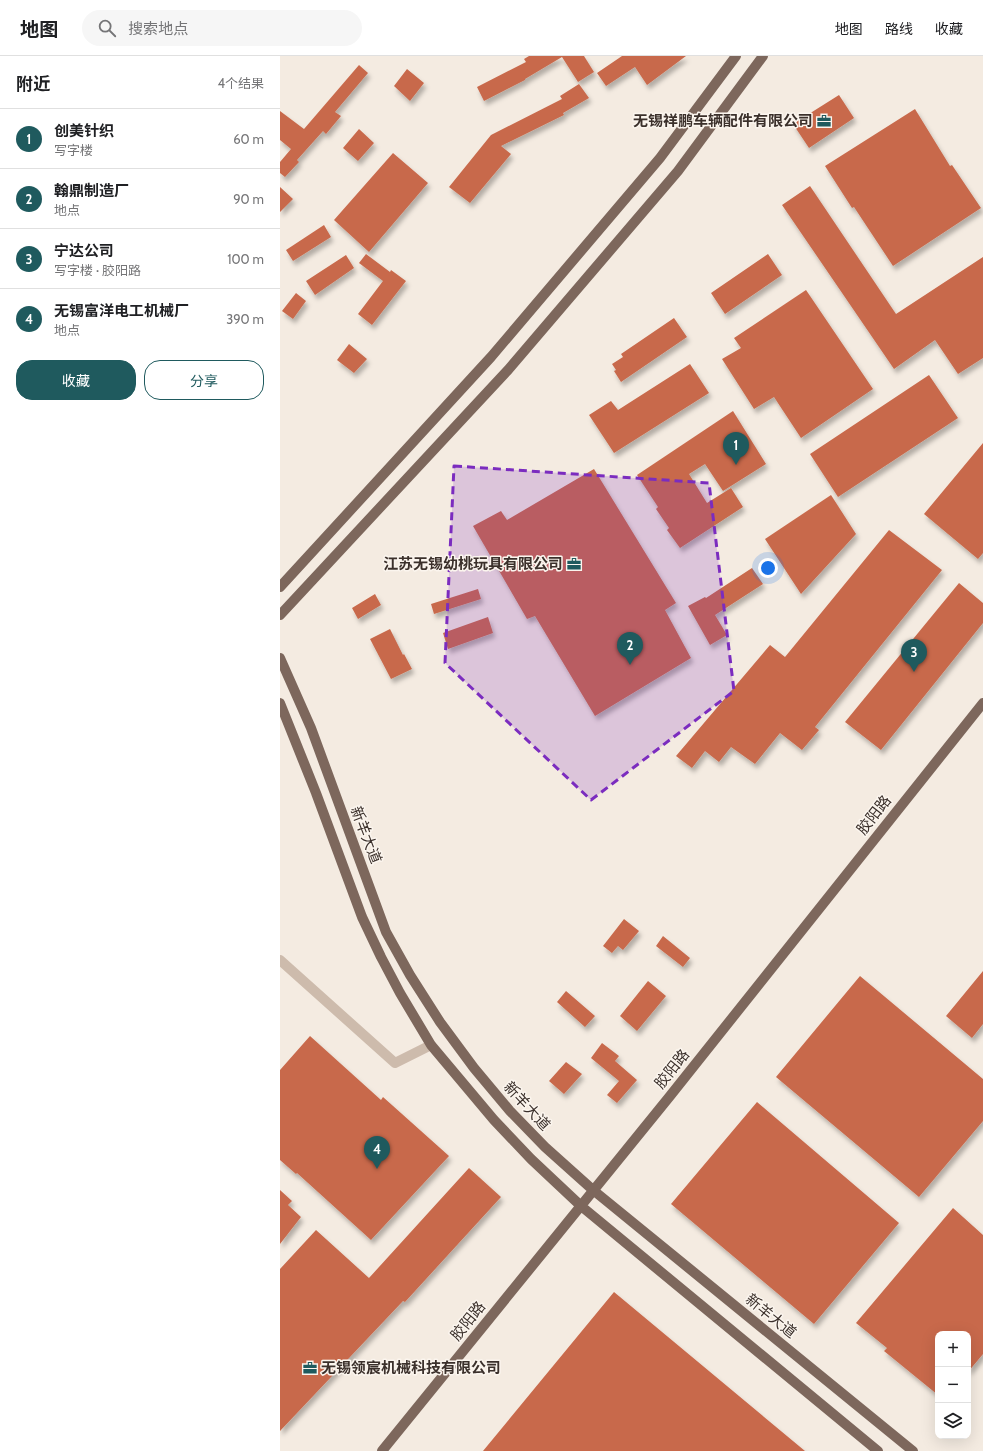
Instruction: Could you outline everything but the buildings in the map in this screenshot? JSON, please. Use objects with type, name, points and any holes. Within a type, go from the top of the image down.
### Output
[{"type":"main road","points":[[280,587],[491,357],[660,158],[736,56]]},
{"type":"main road","points":[[280,615],[508,370],[678,171],[762,56]]},
{"type":"main road","name":"新羊大道","points":[[280,658],[311,728],[386,932],[410,975],[440,1022],[474,1068],[510,1112],[545,1147],[593,1190],[913,1451]]},
{"type":"main road","points":[[280,703],[316,793],[362,917],[397,987],[431,1045],[494,1120],[531,1159],[581,1206],[878,1451]]},
{"type":"main road","name":"胶阳路","points":[[382,1451],[675,1090],[983,703]]},
{"type":"street","points":[[280,960],[395,1063],[431,1045]]},
{"type":"highlighted area","points":[[454,466],[709,483],[734,691],[591,800],[445,663]]},
{"type":"place","name":"无锡祥鹏车辆配件有限公司","points":[[824,121]]},
{"type":"place","name":"创美针织","points":[[736,465]]},
{"type":"place","name":"江苏无锡幼桃玩具有限公司","points":[[574,564]]},
{"type":"place","name":"翰鼎制造厂","points":[[630,665]]},
{"type":"place","name":"宁达公司","points":[[914,672]]},
{"type":"place","name":"无锡富洋电工机械厂","points":[[377,1169]]},
{"type":"place","name":"无锡领宸机械科技有限公司","points":[[310,1368]]}]
